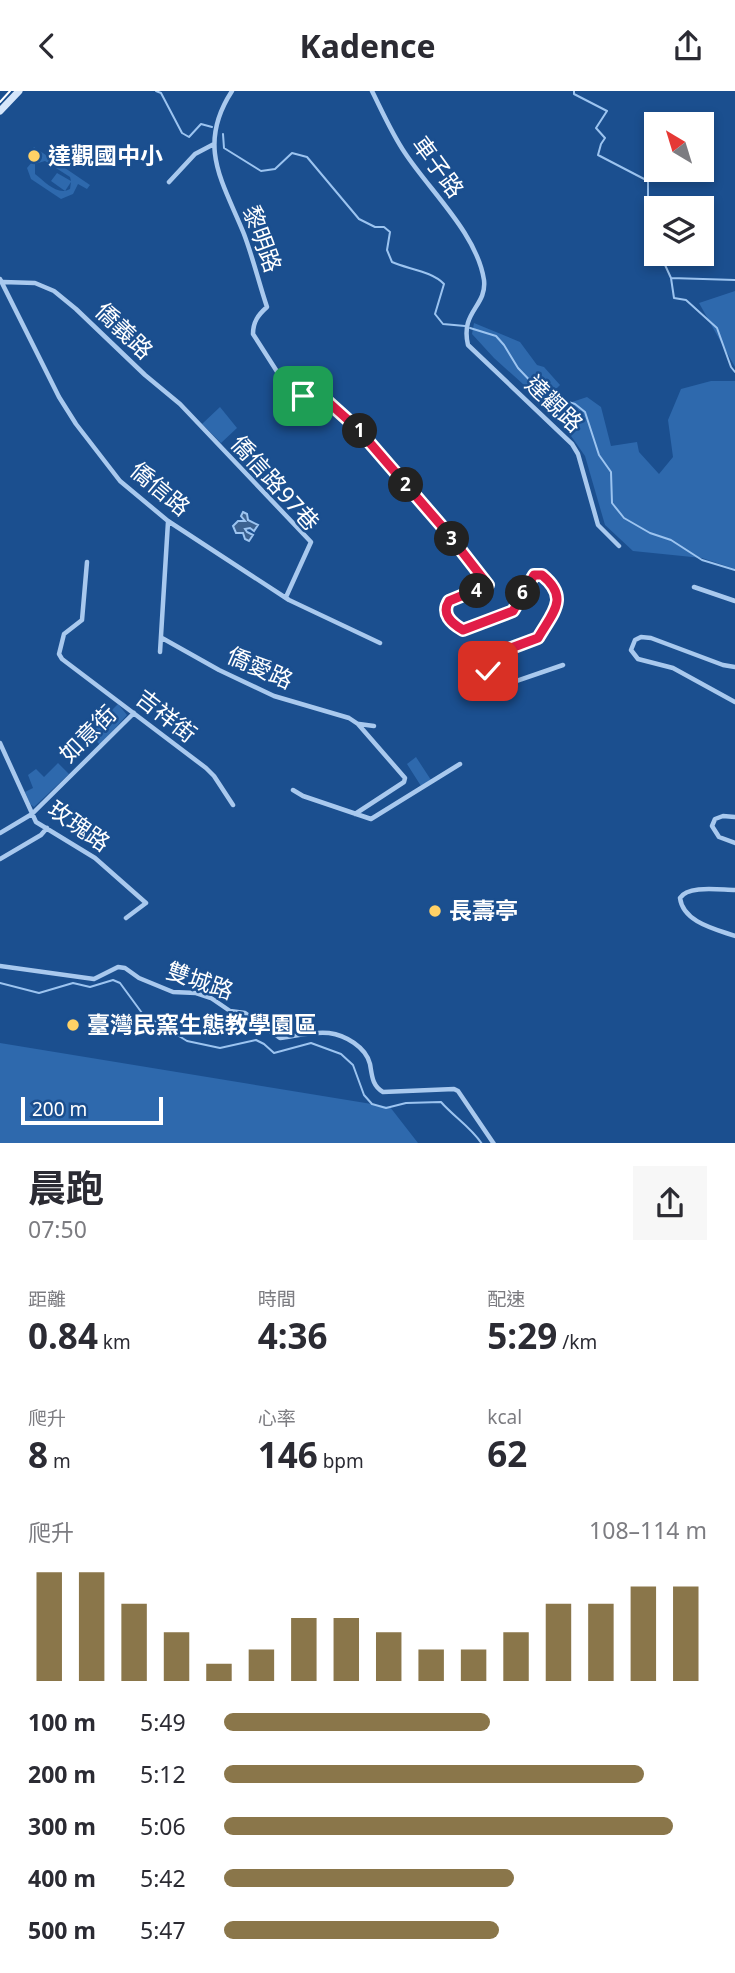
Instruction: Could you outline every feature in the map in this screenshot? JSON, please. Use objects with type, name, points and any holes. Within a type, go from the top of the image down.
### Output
[{"type":"street","points":[[0,110],[19,91]]},
{"type":"street","name":"黎明路","points":[[232,91],[222,110],[214,144],[217,173],[244,236],[267,307],[258,315],[253,334],[289,389],[299,399]]},
{"type":"street","name":"車子路","points":[[372,91],[402,148],[461,228],[479,262],[484,283],[482,297],[469,316],[465,334]]},
{"type":"street","points":[[169,182],[195,155],[214,144]]},
{"type":"street","name":"僑義路","points":[[2,280],[35,283],[54,291],[180,404],[207,434]]},
{"type":"street","name":"僑信路","points":[[2,280],[47,375],[76,424],[120,481],[168,521],[286,597],[380,643]]},
{"type":"street","name":"達觀路","points":[[465,334],[468,345],[478,357],[572,444],[578,454],[598,525],[619,546]]},
{"type":"street","name":"黎明路","points":[[312,402],[305,395],[299,399],[298,407],[303,410],[312,402],[327,401],[357,428],[446,531],[488,585],[449,601],[446,613],[454,625],[463,630],[513,611],[534,575],[542,575],[557,591],[558,603],[538,638],[487,657],[484,664],[502,686],[563,665]]},
{"type":"street","name":"僑信路97巷","points":[[207,434],[311,542],[286,597]]},
{"type":"street","points":[[160,652],[168,521]]},
{"type":"street","name":"吉祥街","points":[[87,562],[82,620],[64,634],[59,653],[68,663],[214,776],[233,805]]},
{"type":"street","points":[[694,587],[735,601]]},
{"type":"street","points":[[735,667],[651,638],[641,637],[635,640],[631,650],[638,659],[673,668],[735,702]]},
{"type":"street","name":"僑愛路","points":[[162,638],[219,670],[274,696],[349,718],[358,724]]},
{"type":"street","name":"如意街","points":[[0,832],[32,814],[134,713]]},
{"type":"street","points":[[358,724],[374,726]]},
{"type":"street","points":[[355,814],[404,782],[405,778],[358,724]]},
{"type":"street","name":"玫瑰路","points":[[0,743],[36,822],[95,857],[146,904],[126,918]]},
{"type":"street","points":[[293,790],[303,796],[371,819],[460,764]]},
{"type":"street","points":[[735,817],[723,816],[715,819],[712,826],[719,837],[735,843]]},
{"type":"street","points":[[0,859],[41,835],[47,828]]},
{"type":"street","points":[[735,890],[695,890],[681,894],[680,898],[681,906],[688,916],[735,936]]},
{"type":"street","name":"雙城路","points":[[0,966],[94,979],[118,967],[125,968],[139,978],[173,992],[196,993],[211,998],[230,1011],[245,1013],[280,1038],[329,1033],[364,1050],[375,1086],[383,1092],[458,1091],[494,1143]]},
{"type":"shaded area","points":[[34,147],[90,185],[87,189],[78,184],[73,194],[61,199],[31,179],[27,168],[37,156],[31,151]],"holes":[[[45,161],[70,177],[71,181],[57,173],[51,181],[65,191],[35,174],[35,164]]]},
{"type":"shaded area","points":[[735,291],[735,367],[699,303]]},
{"type":"shaded area","points":[[474,323],[520,342],[537,365],[544,367],[560,385],[552,393],[569,403],[587,397],[601,407],[611,446],[637,442],[639,452],[659,474],[673,457],[668,420],[681,389],[711,381],[735,381],[735,569],[702,558],[633,551],[605,525],[585,456],[555,413],[494,358],[472,334]]},
{"type":"shaded area","points":[[220,407],[237,428],[221,443],[202,424]]},
{"type":"shaded area","points":[[243,512],[247,514],[248,520],[258,525],[254,531],[245,529],[253,535],[249,541],[243,533],[236,533],[233,526],[238,521],[245,521],[241,516]]},
{"type":"shaded area","points":[[118,704],[127,715],[100,745],[89,733]]},
{"type":"shaded area","points":[[416,757],[431,780],[421,786],[407,764]]},
{"type":"shaded area","points":[[58,763],[69,774],[34,807],[25,792],[33,788],[28,775],[36,769],[44,777]]},
{"type":"shaded area","points":[[0,1043],[390,1107],[418,1143],[0,1143]]},
{"type":"waterway","points":[[156,91],[161,93],[182,133],[189,137],[201,124],[212,127]]},
{"type":"waterway","points":[[574,91],[574,94],[607,111],[596,128],[605,138],[598,155],[648,181],[648,196]]},
{"type":"waterway","points":[[223,134],[224,148],[261,171],[275,169],[292,153],[307,157],[359,219],[375,227],[384,227],[390,232],[387,250],[392,262],[426,273],[444,284],[435,314],[443,324],[465,326]]},
{"type":"waterway","points":[[666,266],[671,278],[674,298],[686,300],[717,328],[735,372]]},
{"type":"waterway","points":[[671,278],[735,280]]},
{"type":"waterway","points":[[470,328],[496,336],[518,368],[538,389],[575,404],[585,412],[599,455],[611,472],[612,503],[624,518],[650,533],[671,540],[702,560],[735,570]]},
{"type":"waterway","points":[[0,983],[39,993],[73,983],[90,987],[113,980],[120,983],[142,1013],[187,1041],[220,1048],[256,1040],[274,1053],[311,1043],[341,1054],[353,1065],[364,1095],[372,1104],[386,1108],[406,1103],[441,1102],[481,1143]]},
{"type":"tram line","points":[[0,102],[10,91]]},
{"type":"place","name":"達觀國中小","points":[[34,156]]},
{"type":"place","name":"長壽亭","points":[[435,911]]},
{"type":"place","name":"臺灣民窯生態教學園區","points":[[73,1025]]},
{"type":"route","points":[[303,396],[334,405],[357,428],[446,531],[488,585],[449,601],[446,613],[454,625],[463,630],[513,611],[534,575],[542,575],[557,591],[558,603],[538,638],[487,657],[484,664],[488,671]]}]
